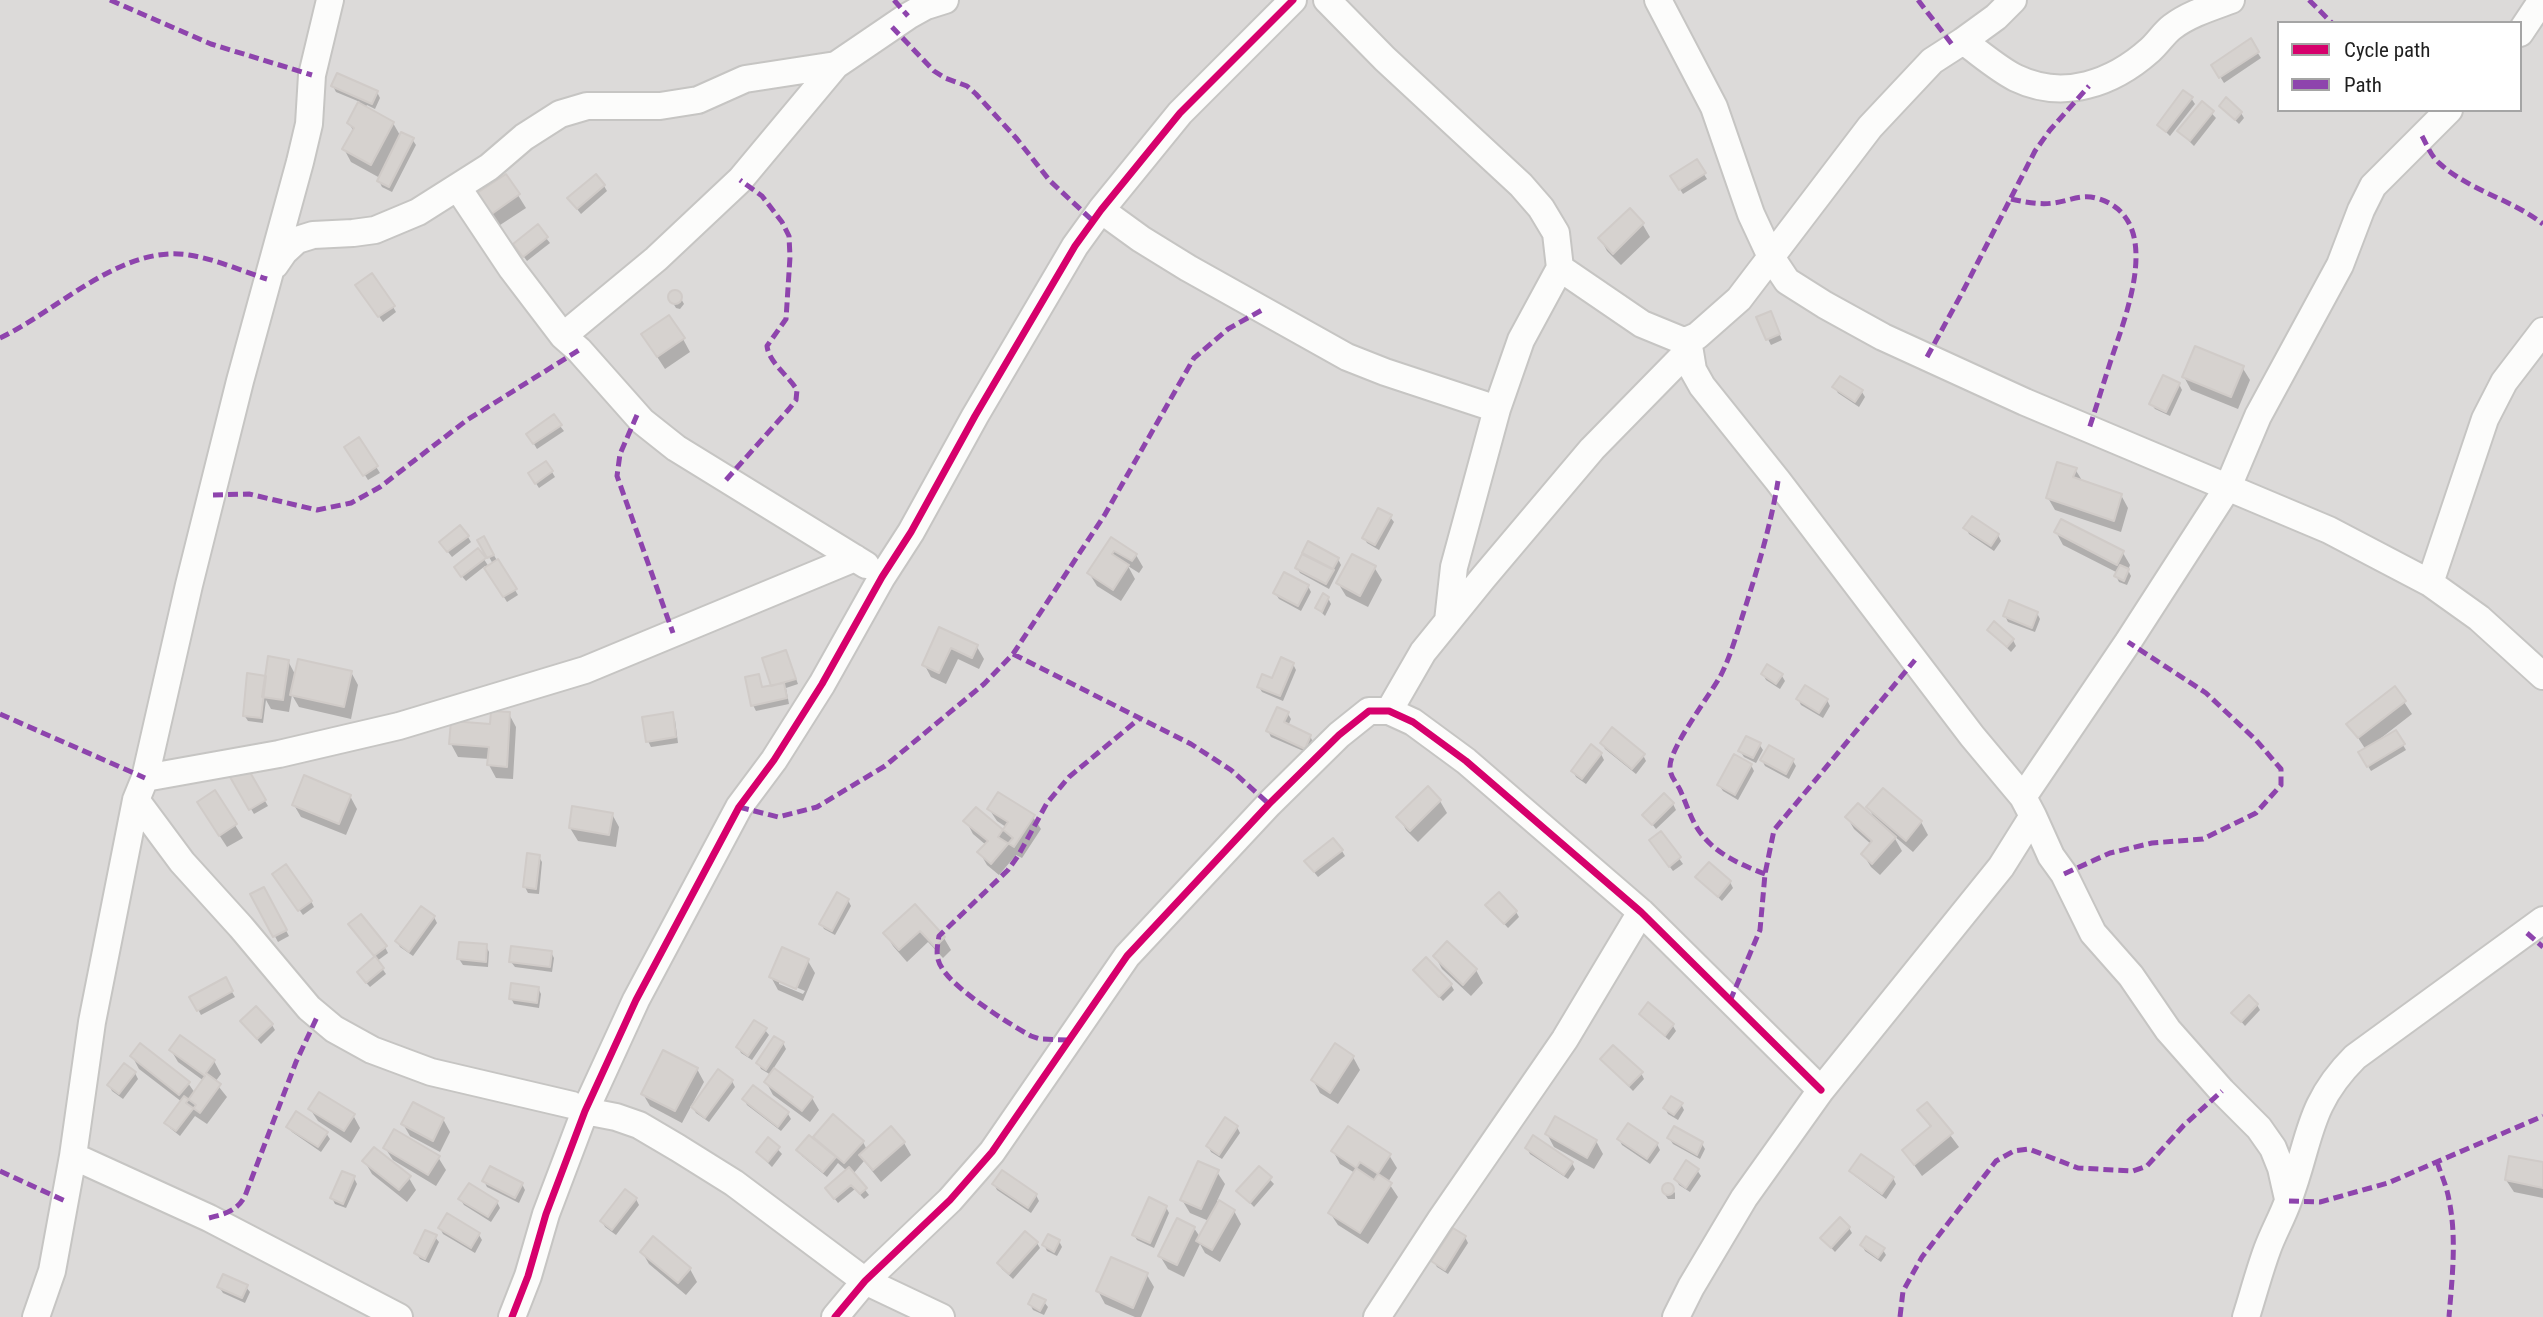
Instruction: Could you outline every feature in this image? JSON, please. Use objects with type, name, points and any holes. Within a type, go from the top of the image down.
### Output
[{"type":"street","points":[[36,1317],[52,1271],[73,1156],[92,1022],[141,789],[189,585],[309,124],[313,75],[330,0]]},
{"type":"street","points":[[563,336],[656,259],[740,180],[836,65],[908,16],[945,0]]},
{"type":"street","points":[[512,1317],[528,1276],[546,1214],[585,1111],[635,1000],[739,807],[774,760],[822,684],[1057,274],[1101,210],[1180,113],[1293,0]]},
{"type":"street","points":[[1326,0],[1385,59],[1521,185],[1541,208],[1556,233],[1560,268],[1521,340],[1497,409],[1454,567],[1448,621]]},
{"type":"street","points":[[1658,0],[1714,107],[1751,214],[1771,257],[1787,281],[1883,337],[2025,402],[2329,530],[2430,583],[2479,618],[2543,676]]},
{"type":"street","points":[[1389,711],[1423,652],[1448,621],[1592,449],[1697,336],[1739,299],[1870,127],[1932,61],[1996,17],[2013,0]]},
{"type":"street","points":[[1963,41],[2015,78],[2057,89],[2089,86],[2127,68],[2171,27],[2231,0]]},
{"type":"street","points":[[2522,30],[2542,0]]},
{"type":"street","points":[[267,279],[284,251],[297,240],[313,235],[353,233],[393,224],[458,188],[489,167],[524,136],[560,114],[587,106],[660,106],[698,100],[745,79],[836,65]]},
{"type":"street","points":[[1676,1317],[1744,1198],[1821,1090],[2001,867],[2028,807],[2128,642],[2228,487],[2258,416],[2340,265],[2373,186],[2446,112]]},
{"type":"street","points":[[458,188],[512,270],[563,336],[579,350],[642,421],[676,448],[882,577]]},
{"type":"street","points":[[1101,210],[1188,268],[1347,357],[1497,409]]},
{"type":"street","points":[[1560,268],[1642,324],[1689,345]]},
{"type":"street","points":[[2430,583],[2485,419],[2504,382],[2543,331]]},
{"type":"street","points":[[1689,345],[1693,370],[1702,386],[2028,807],[2093,933],[2131,976],[2168,1030],[2259,1128],[2273,1148],[2281,1168],[2288,1200]]},
{"type":"street","points":[[141,789],[399,726],[585,670],[855,558]]},
{"type":"street","points":[[835,1317],[865,1281],[950,1200],[992,1152],[1127,956],[1269,804],[1339,735],[1369,711],[1389,711],[1413,722],[1466,761],[1641,912],[1821,1090]]},
{"type":"street","points":[[141,789],[182,862],[309,1008],[334,1029],[372,1050],[431,1072],[572,1105],[639,1125],[734,1183],[865,1281],[941,1317]]},
{"type":"street","points":[[1377,1317],[1564,1039],[1641,912]]},
{"type":"street","points":[[2246,1317],[2267,1249],[2288,1200],[2313,1116],[2322,1096],[2336,1076],[2355,1057],[2543,920]]},
{"type":"street","points":[[73,1156],[209,1218],[399,1317]]},
{"type":"shaded area","points":[[0,0],[2543,0],[2543,1317],[0,1317]]},
{"type":"building","points":[[2251,38],[2259,52],[2219,78],[2211,65]]},
{"type":"building","points":[[337,73],[378,91],[372,104],[331,86]]},
{"type":"building","points":[[2183,90],[2193,97],[2166,132],[2157,125]]},
{"type":"building","points":[[2226,97],[2242,112],[2235,120],[2219,106]]},
{"type":"building","points":[[2202,101],[2214,111],[2190,141],[2177,131]]},
{"type":"building","points":[[358,102],[394,122],[371,165],[342,149],[354,128],[347,123]]},
{"type":"building","points":[[401,132],[414,138],[389,187],[377,181]]},
{"type":"building","points":[[1697,159],[1706,173],[1679,190],[1670,176]]},
{"type":"building","points":[[506,174],[520,194],[486,218],[471,197]]},
{"type":"building","points":[[596,174],[605,185],[577,209],[567,198]]},
{"type":"building","points":[[1630,208],[1644,223],[1613,254],[1598,238]]},
{"type":"building","points":[[538,224],[548,237],[523,257],[513,244]]},
{"type":"building","points":[[372,273],[395,306],[378,317],[355,285]]},
{"type":"building","points":[[675,290],[680,292],[680,302],[675,304],[670,302],[668,297],[670,292]]},
{"type":"building","points":[[1771,311],[1780,334],[1766,340],[1756,317]]},
{"type":"building","points":[[669,315],[685,338],[657,357],[641,334]]},
{"type":"building","points":[[2195,346],[2244,366],[2231,397],[2182,377]]},
{"type":"building","points":[[2163,375],[2180,383],[2166,412],[2149,404]]},
{"type":"building","points":[[1840,376],[1863,390],[1855,402],[1832,387]]},
{"type":"building","points":[[554,414],[562,425],[533,444],[526,434]]},
{"type":"building","points":[[359,437],[378,466],[363,476],[344,447]]},
{"type":"building","points":[[546,461],[553,471],[535,484],[528,473]]},
{"type":"building","points":[[2057,462],[2077,468],[2073,477],[2122,494],[2114,521],[2046,498]]},
{"type":"building","points":[[1378,508],[1392,515],[1375,545],[1362,538]]},
{"type":"building","points":[[1972,516],[1999,534],[1991,546],[1963,528]]},
{"type":"building","points":[[2061,519],[2124,551],[2117,565],[2054,532]]},
{"type":"building","points":[[460,525],[469,536],[447,552],[439,542]]},
{"type":"building","points":[[484,536],[494,555],[487,558],[477,540]]},
{"type":"building","points":[[1111,537],[1137,554],[1132,561],[1114,551],[1112,554],[1129,565],[1113,590],[1087,573]]},
{"type":"building","points":[[1308,541],[1339,558],[1333,569],[1302,553]]},
{"type":"building","points":[[478,548],[486,558],[461,577],[454,567]]},
{"type":"building","points":[[1302,554],[1334,570],[1326,584],[1295,568]]},
{"type":"building","points":[[1352,554],[1376,566],[1360,596],[1336,583]]},
{"type":"building","points":[[498,559],[517,589],[503,597],[484,568]]},
{"type":"building","points":[[2120,565],[2129,569],[2124,581],[2114,576]]},
{"type":"building","points":[[1284,572],[1309,585],[1298,606],[1273,593]]},
{"type":"building","points":[[1323,593],[1329,597],[1322,612],[1315,608]]},
{"type":"building","points":[[2009,600],[2038,612],[2032,628],[2003,616]]},
{"type":"building","points":[[1994,621],[2014,639],[2007,647],[1987,630]]},
{"type":"building","points":[[939,627],[978,645],[972,658],[951,648],[939,673],[922,665]]},
{"type":"building","points":[[786,650],[796,679],[771,686],[762,658]]},
{"type":"building","points":[[268,656],[289,660],[283,700],[262,697]]},
{"type":"building","points":[[1281,657],[1294,663],[1280,696],[1257,687],[1262,674],[1272,678]]},
{"type":"building","points":[[298,659],[352,671],[344,707],[290,695]]},
{"type":"building","points":[[1767,664],[1783,674],[1776,684],[1761,674]]},
{"type":"building","points":[[247,673],[266,676],[261,718],[243,716]]},
{"type":"building","points":[[759,674],[762,687],[784,683],[787,698],[751,706],[745,677]]},
{"type":"building","points":[[1805,685],[1828,699],[1819,713],[1796,699]]},
{"type":"building","points":[[2395,686],[2406,701],[2358,738],[2346,724]]},
{"type":"building","points":[[1277,707],[1289,712],[1284,722],[1311,735],[1305,749],[1266,731]]},
{"type":"building","points":[[491,711],[510,712],[507,767],[487,765],[489,747],[449,744],[451,721],[490,724]]},
{"type":"building","points":[[673,712],[676,737],[646,742],[642,717]]},
{"type":"building","points":[[1612,727],[1645,754],[1632,769],[1600,743]]},
{"type":"building","points":[[2396,730],[2405,744],[2367,767],[2358,752]]},
{"type":"building","points":[[1746,736],[1761,743],[1753,758],[1738,751]]},
{"type":"building","points":[[1591,744],[1602,753],[1582,779],[1571,771]]},
{"type":"building","points":[[1769,745],[1794,759],[1786,774],[1760,760]]},
{"type":"building","points":[[1734,754],[1752,764],[1735,795],[1717,785]]},
{"type":"building","points":[[247,767],[266,800],[249,810],[230,777]]},
{"type":"building","points":[[304,775],[351,795],[339,824],[292,805]]},
{"type":"building","points":[[1428,786],[1441,800],[1410,831],[1396,817]]},
{"type":"building","points":[[1883,788],[1922,821],[1906,841],[1866,807]]},
{"type":"building","points":[[215,790],[237,824],[219,836],[197,802]]},
{"type":"building","points":[[998,792],[1035,815],[1014,847],[998,837],[1008,822],[987,809]]},
{"type":"building","points":[[1664,793],[1674,803],[1652,825],[1642,815]]},
{"type":"building","points":[[1858,803],[1896,837],[1872,864],[1861,854],[1872,841],[1845,817]]},
{"type":"building","points":[[572,806],[613,813],[609,835],[569,828]]},
{"type":"building","points":[[976,807],[1013,838],[991,864],[977,852],[988,841],[963,821]]},
{"type":"building","points":[[1661,831],[1681,857],[1669,867],[1649,840]]},
{"type":"building","points":[[1333,838],[1343,850],[1314,872],[1304,861]]},
{"type":"building","points":[[527,853],[540,855],[536,889],[523,887]]},
{"type":"building","points":[[1709,862],[1731,881],[1718,897],[1695,877]]},
{"type":"building","points":[[286,864],[312,901],[298,911],[272,874]]},
{"type":"building","points":[[264,887],[287,930],[273,937],[250,894]]},
{"type":"building","points":[[837,892],[849,899],[832,931],[819,924]]},
{"type":"building","points":[[1499,892],[1517,911],[1504,924],[1485,905]]},
{"type":"building","points":[[915,904],[945,937],[935,947],[920,931],[899,950],[883,933]]},
{"type":"building","points":[[421,906],[435,916],[409,952],[395,941]]},
{"type":"building","points":[[361,914],[387,946],[374,956],[348,924]]},
{"type":"building","points":[[1447,941],[1477,969],[1463,985],[1433,956]]},
{"type":"building","points":[[459,942],[487,944],[486,962],[457,959]]},
{"type":"building","points":[[511,946],[552,951],[550,967],[509,962]]},
{"type":"building","points":[[782,947],[809,959],[796,989],[769,977]]},
{"type":"building","points":[[375,956],[384,968],[366,983],[357,972]]},
{"type":"building","points":[[1426,957],[1452,984],[1439,997],[1413,970]]},
{"type":"building","points":[[226,977],[233,991],[197,1011],[189,997]]},
{"type":"building","points":[[511,983],[539,987],[537,1003],[509,999]]},
{"type":"building","points":[[2249,995],[2258,1004],[2241,1022],[2231,1013]]},
{"type":"building","points":[[1648,1002],[1674,1024],[1665,1036],[1639,1014]]},
{"type":"building","points":[[256,1006],[273,1024],[257,1039],[240,1021]]},
{"type":"building","points":[[754,1020],[767,1028],[748,1056],[736,1047]]},
{"type":"building","points":[[180,1035],[215,1060],[206,1073],[221,1084],[200,1113],[186,1103],[205,1076],[169,1050]]},
{"type":"building","points":[[774,1036],[784,1042],[766,1070],[756,1063]]},
{"type":"building","points":[[140,1043],[190,1082],[179,1095],[130,1056]]},
{"type":"building","points":[[1335,1043],[1354,1056],[1330,1093],[1311,1080]]},
{"type":"building","points":[[1613,1045],[1643,1072],[1629,1086],[1600,1059]]},
{"type":"building","points":[[663,1050],[698,1068],[675,1111],[641,1094]]},
{"type":"building","points":[[124,1063],[136,1072],[119,1094],[107,1085]]},
{"type":"building","points":[[774,1068],[813,1097],[802,1111],[764,1082]]},
{"type":"building","points":[[718,1069],[733,1080],[705,1118],[691,1107]]},
{"type":"building","points":[[753,1085],[789,1112],[778,1127],[742,1099]]},
{"type":"building","points":[[319,1092],[355,1114],[344,1131],[308,1109]]},
{"type":"building","points":[[184,1096],[196,1105],[176,1131],[164,1123]]},
{"type":"building","points":[[1671,1096],[1683,1103],[1674,1115],[1663,1108]]},
{"type":"building","points":[[413,1102],[444,1118],[433,1141],[401,1124]]},
{"type":"building","points":[[1927,1102],[1953,1133],[1914,1165],[1902,1150],[1931,1126],[1917,1110]]},
{"type":"building","points":[[296,1111],[328,1132],[318,1147],[286,1127]]},
{"type":"building","points":[[833,1114],[864,1141],[844,1163],[813,1137]]},
{"type":"building","points":[[1555,1116],[1597,1140],[1587,1158],[1545,1134]]},
{"type":"building","points":[[1225,1117],[1238,1126],[1219,1155],[1206,1146]]},
{"type":"building","points":[[1628,1123],[1658,1143],[1647,1159],[1617,1139]]},
{"type":"building","points":[[891,1126],[905,1142],[873,1170],[859,1155]]},
{"type":"building","points":[[1348,1126],[1391,1154],[1374,1180],[1331,1151]]},
{"type":"building","points":[[1674,1126],[1703,1142],[1697,1155],[1667,1138]]},
{"type":"building","points":[[394,1129],[440,1156],[428,1175],[383,1148]]},
{"type":"building","points":[[809,1135],[836,1157],[823,1172],[796,1150]]},
{"type":"building","points":[[1533,1135],[1573,1162],[1564,1175],[1525,1148]]},
{"type":"building","points":[[768,1137],[780,1147],[768,1162],[756,1152]]},
{"type":"building","points":[[374,1147],[411,1176],[399,1190],[362,1161]]},
{"type":"building","points":[[1861,1154],[1894,1177],[1882,1194],[1849,1171]]},
{"type":"building","points":[[2509,1156],[2543,1162],[2543,1188],[2505,1180]]},
{"type":"building","points":[[1686,1160],[1699,1169],[1686,1188],[1674,1179]]},
{"type":"building","points":[[1198,1161],[1219,1170],[1201,1209],[1180,1200]]},
{"type":"building","points":[[1360,1162],[1392,1183],[1360,1233],[1328,1213]]},
{"type":"building","points":[[490,1166],[523,1183],[515,1198],[482,1181]]},
{"type":"building","points":[[1259,1166],[1272,1177],[1250,1203],[1236,1191]]},
{"type":"building","points":[[849,1167],[867,1188],[860,1194],[851,1185],[834,1199],[825,1188]]},
{"type":"building","points":[[1002,1170],[1037,1194],[1028,1208],[992,1184]]},
{"type":"building","points":[[342,1171],[355,1176],[343,1204],[330,1198]]},
{"type":"building","points":[[469,1183],[498,1201],[488,1217],[458,1199]]},
{"type":"building","points":[[1668,1183],[1674,1189],[1668,1195],[1662,1189]]},
{"type":"building","points":[[625,1189],[637,1198],[612,1230],[600,1221]]},
{"type":"building","points":[[1149,1197],[1167,1206],[1150,1243],[1132,1235]]},
{"type":"building","points":[[1219,1200],[1235,1210],[1212,1250],[1196,1241]]},
{"type":"building","points":[[447,1213],[480,1233],[471,1248],[438,1228]]},
{"type":"building","points":[[1840,1217],[1850,1227],[1831,1248],[1820,1238]]},
{"type":"building","points":[[1177,1218],[1195,1227],[1177,1265],[1158,1256]]},
{"type":"building","points":[[1453,1228],[1466,1236],[1445,1270],[1431,1261]]},
{"type":"building","points":[[425,1230],[437,1235],[425,1259],[414,1253]]},
{"type":"building","points":[[1025,1231],[1038,1242],[1009,1274],[997,1263]]},
{"type":"building","points":[[1048,1234],[1060,1240],[1054,1252],[1042,1245]]},
{"type":"building","points":[[653,1236],[691,1268],[678,1283],[640,1252]]},
{"type":"building","points":[[1866,1236],[1885,1248],[1878,1258],[1860,1245]]},
{"type":"building","points":[[1111,1257],[1148,1273],[1133,1308],[1096,1291]]},
{"type":"building","points":[[223,1274],[248,1285],[242,1298],[217,1287]]},
{"type":"building","points":[[1033,1294],[1046,1300],[1040,1311],[1028,1304]]},
{"type":"marked path","points":[[110,0],[211,44],[312,75]]},
{"type":"marked path","points":[[894,0],[908,16]]},
{"type":"marked path","points":[[1918,0],[1954,47]]},
{"type":"marked path","points":[[2309,0],[2330,21]]},
{"type":"marked path","points":[[892,27],[934,71],[967,86],[976,94],[1050,181],[1093,221]]},
{"type":"marked path","points":[[1927,357],[2035,151],[2089,86]]},
{"type":"marked path","points":[[2422,136],[2434,157],[2451,173],[2543,224]]},
{"type":"marked path","points":[[726,480],[789,409],[796,400],[797,390],[775,363],[767,346],[786,319],[789,236],[762,196],[740,180]]},
{"type":"marked path","points":[[2011,199],[2043,204],[2080,197],[2096,198],[2117,208],[2130,225],[2135,245],[2136,268],[2132,292],[2089,429]]},
{"type":"marked path","points":[[0,338],[115,269],[164,254],[199,257],[267,279]]},
{"type":"marked path","points":[[739,807],[778,817],[817,807],[885,766],[984,684],[1013,654],[1104,516],[1194,358],[1228,329],[1262,310]]},
{"type":"marked path","points":[[213,495],[249,494],[317,510],[351,503],[380,487],[467,420],[579,350]]},
{"type":"marked path","points":[[637,415],[620,454],[617,476],[673,633]]},
{"type":"marked path","points":[[1765,874],[1726,856],[1709,843],[1696,826],[1670,768],[1682,736],[1721,675],[1728,658],[1760,559],[1778,481]]},
{"type":"marked path","points":[[2064,874],[2110,853],[2152,843],[2203,839],[2256,813],[2281,785],[2281,769],[2256,740],[2206,693],[2128,642]]},
{"type":"marked path","points":[[1013,654],[1191,744],[1231,770],[1269,804]]},
{"type":"marked path","points":[[1730,1001],[1760,930],[1765,874],[1774,830],[1915,660]]},
{"type":"marked path","points":[[0,714],[145,778]]},
{"type":"marked path","points":[[1068,1040],[1031,1036],[970,996],[948,976],[940,964],[937,953],[939,936],[1008,870],[1047,803],[1069,777],[1140,718]]},
{"type":"marked path","points":[[2527,933],[2543,947]]},
{"type":"marked path","points":[[209,1218],[234,1208],[245,1196],[296,1062],[318,1015]]},
{"type":"marked path","points":[[1900,1317],[1903,1291],[1922,1257],[1996,1161],[2014,1151],[2029,1149],[2078,1168],[2133,1171],[2147,1166],[2184,1125],[2222,1091]]},
{"type":"marked path","points":[[2289,1201],[2320,1202],[2388,1183],[2543,1116]]},
{"type":"marked path","points":[[2437,1162],[2448,1195],[2453,1229],[2449,1317]]},
{"type":"marked path","points":[[0,1171],[65,1201]]},
{"type":"cycle path","points":[[512,1317],[528,1276],[546,1214],[585,1111],[636,1000],[739,807],[774,760],[822,684],[1075,246],[1180,113],[1293,0]]},
{"type":"cycle path","points":[[835,1317],[865,1281],[950,1200],[992,1152],[1127,956],[1269,804],[1339,735],[1369,711],[1389,711],[1413,722],[1466,761],[1641,912],[1821,1090]]}]
